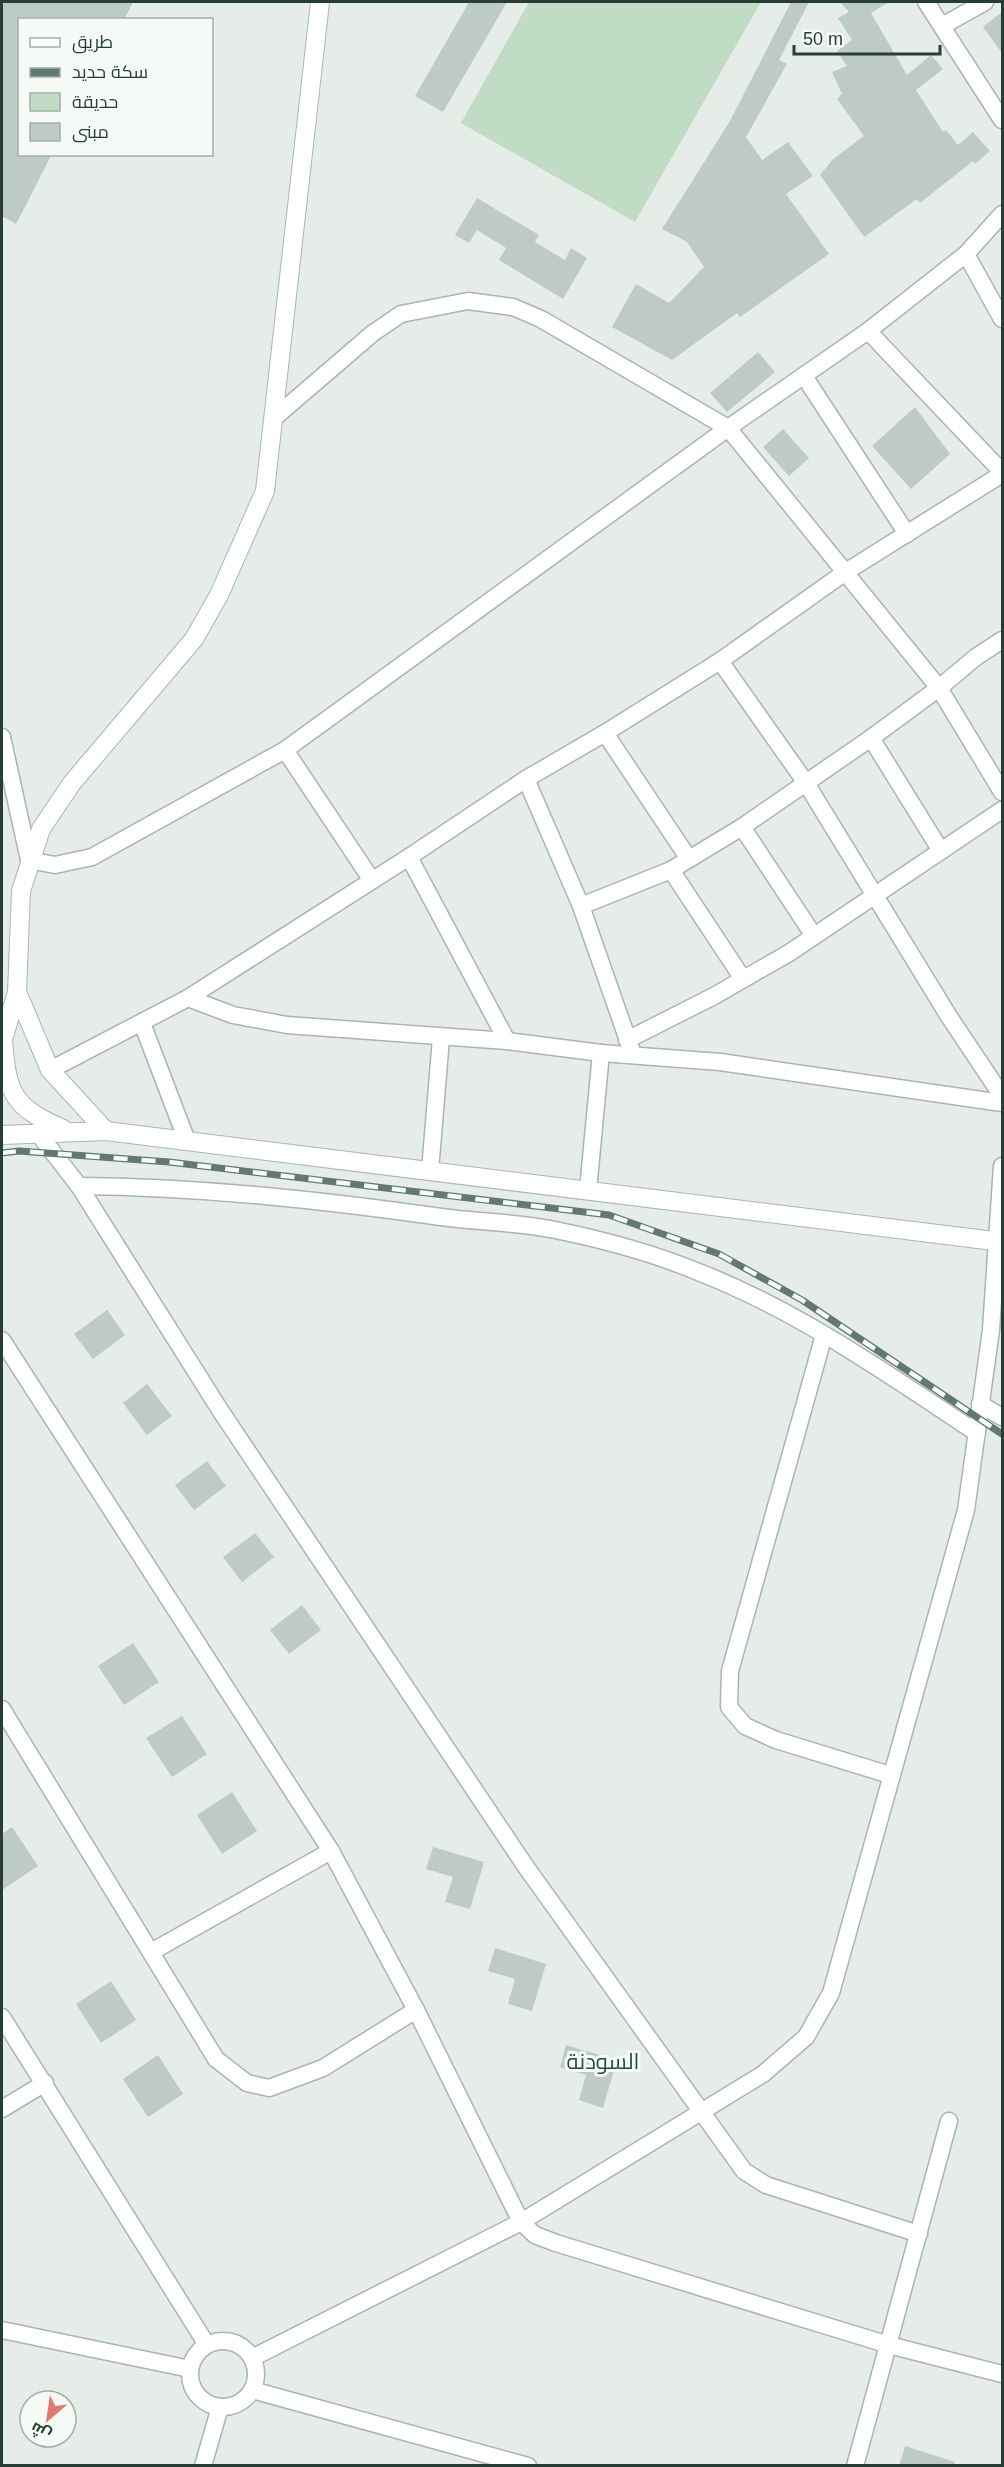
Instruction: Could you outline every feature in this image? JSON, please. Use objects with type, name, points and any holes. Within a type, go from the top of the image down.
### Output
[{"type":"street","points":[[65,1131],[37,1118],[11,1091],[2,1041],[17,992],[21,891],[29,860],[41,829],[72,783],[194,639],[219,595],[265,491],[321,2]]},
{"type":"street","points":[[926,2],[1002,120]]},
{"type":"street","points":[[942,26],[985,2]]},
{"type":"street","points":[[29,860],[55,865],[92,857],[285,750],[728,428],[868,331],[966,254],[1002,214]]},
{"type":"street","points":[[966,254],[1002,319]]},
{"type":"street","points":[[274,418],[373,333],[401,314],[468,301],[513,306],[541,319],[728,428],[939,688],[1002,792]]},
{"type":"street","points":[[50,1070],[188,998],[371,879],[409,857],[526,779],[605,734],[720,660],[844,573],[1002,473],[868,331]]},
{"type":"street","points":[[804,376],[907,534]]},
{"type":"street","points":[[581,906],[670,870],[742,827],[871,738],[939,688],[976,657],[1002,640]]},
{"type":"street","points":[[720,660],[806,783],[948,1015],[1002,1096]]},
{"type":"street","points":[[605,734],[689,859]]},
{"type":"street","points":[[2,737],[29,860]]},
{"type":"street","points":[[871,738],[941,851]]},
{"type":"street","points":[[285,750],[371,879]]},
{"type":"street","points":[[526,779],[581,906],[631,1047]]},
{"type":"street","points":[[188,998],[233,1015],[287,1025],[507,1041],[601,1053],[631,1047],[814,936],[1002,810]]},
{"type":"street","points":[[742,827],[814,936]]},
{"type":"street","points":[[409,857],[507,1041]]},
{"type":"street","points":[[670,870],[743,979]]},
{"type":"street","points":[[17,992],[50,1070],[106,1131]]},
{"type":"street","points":[[142,1023],[188,1141]]},
{"type":"street","points":[[430,1171],[441,1038]]},
{"type":"street","points":[[631,1047],[1002,1103]]},
{"type":"street","points":[[588,1190],[601,1053]]},
{"type":"street","points":[[2,1135],[106,1131],[999,1241]]},
{"type":"street","points":[[37,1132],[79,1186],[220,1410],[526,1867],[744,2171],[755,2179],[919,2234]]},
{"type":"street","points":[[252,2358],[521,2222],[700,2110],[763,2074],[806,2037],[831,1993],[890,1774],[966,1510],[991,1330],[999,1241],[1002,1166]]},
{"type":"street","points":[[79,1186],[220,1190],[548,1229],[625,1247],[701,1273],[768,1304],[825,1335],[977,1433]]},
{"type":"street","points":[[825,1335],[730,1671],[729,1707],[745,1726],[776,1740],[890,1774]]},
{"type":"street","points":[[2,1340],[331,1851],[416,2010],[521,2222],[535,2235],[556,2243],[889,2345],[1002,2374]]},
{"type":"street","points":[[981,1404],[1002,1418]]},
{"type":"street","points":[[2,1709],[216,2059],[246,2083],[269,2088],[323,2068],[416,2010]]},
{"type":"street","points":[[151,1952],[331,1851]]},
{"type":"street","points":[[2,2017],[207,2345]]},
{"type":"street","points":[[2,2109],[45,2083]]},
{"type":"street","points":[[855,2466],[949,2121]]},
{"type":"street","points":[[2,2330],[190,2369]]},
{"type":"street","points":[[219,2341],[232,2342],[244,2348],[252,2358],[256,2374],[252,2390],[244,2400],[232,2406],[220,2407],[199,2397],[193,2389],[190,2369],[196,2355],[207,2345],[219,2341]]},
{"type":"street","points":[[252,2390],[528,2466]]},
{"type":"street","points":[[203,2466],[220,2407]]},
{"type":"green space","points":[[529,2],[761,2],[635,222],[461,123]]},
{"type":"building","points":[[2,2],[133,2],[125,18],[18,18],[18,156],[51,156],[16,224],[2,216]]},
{"type":"building","points":[[469,2],[507,2],[443,112],[415,96]]},
{"type":"building","points":[[791,2],[809,2],[779,60],[787,64],[746,137],[762,160],[788,142],[813,176],[786,194],[829,254],[740,317],[737,313],[672,360],[612,327],[636,284],[669,303],[704,267],[687,242],[662,229],[730,121]]},
{"type":"building","points":[[840,2],[889,2],[871,13],[907,75],[931,55],[943,69],[916,90],[943,132],[946,130],[958,145],[973,132],[990,151],[975,164],[973,161],[920,203],[917,199],[864,237],[820,175],[833,159],[864,136],[837,99],[842,94],[832,72],[847,66],[837,51],[852,40],[838,18],[849,12]]},
{"type":"building","points":[[1002,12],[1002,53],[983,27]]},
{"type":"building","points":[[477,198],[539,235],[535,242],[565,260],[571,248],[587,258],[563,299],[499,260],[506,248],[477,230],[469,243],[455,235]]},
{"type":"building","points":[[758,352],[775,372],[727,412],[710,393]]},
{"type":"building","points":[[915,407],[950,454],[911,489],[872,446]]},
{"type":"building","points":[[783,429],[809,458],[789,476],[763,447]]},
{"type":"building","points":[[107,1310],[125,1335],[93,1359],[74,1334]]},
{"type":"building","points":[[147,1384],[172,1416],[147,1435],[123,1403]]},
{"type":"building","points":[[207,1461],[226,1486],[194,1510],[175,1485]]},
{"type":"building","points":[[255,1533],[274,1557],[242,1582],[223,1557]]},
{"type":"building","points":[[302,1605],[321,1630],[289,1654],[270,1630]]},
{"type":"building","points":[[133,1643],[159,1682],[124,1705],[98,1666]]},
{"type":"building","points":[[182,1716],[207,1754],[172,1777],[146,1738]]},
{"type":"building","points":[[232,1792],[257,1831],[222,1854],[197,1815]]},
{"type":"building","points":[[12,1827],[38,1866],[2,1890],[2,1834]]},
{"type":"building","points":[[433,1847],[484,1862],[470,1909],[445,1902],[453,1877],[426,1869]]},
{"type":"building","points":[[495,1948],[546,1964],[532,2011],[508,2004],[515,1979],[488,1971]]},
{"type":"building","points":[[111,1981],[136,2020],[101,2043],[76,2004]]},
{"type":"building","points":[[566,2045],[617,2060],[603,2108],[579,2100],[586,2075],[560,2067]]},
{"type":"building","points":[[158,2055],[183,2094],[148,2117],[123,2079]]},
{"type":"building","points":[[905,2446],[955,2462],[954,2466],[899,2466]]},
{"type":"railway","points":[[2,1153],[19,1151],[169,1162],[609,1215],[719,1254],[802,1300],[1002,1434]]},
{"type":"district","name":"السودنة","points":[[603,2061]]}]
